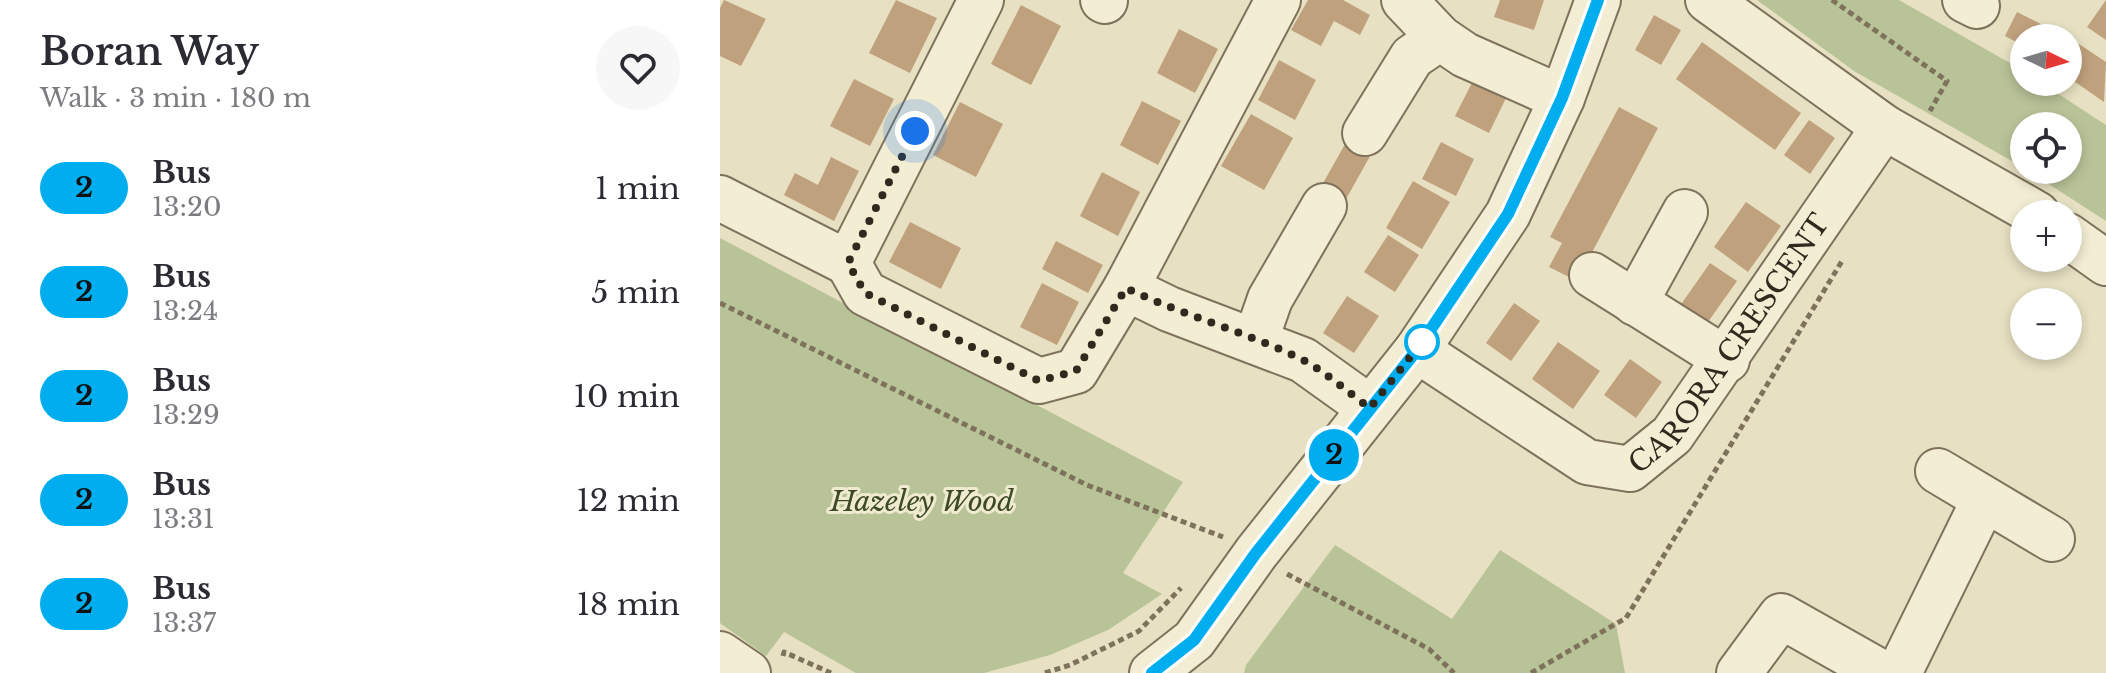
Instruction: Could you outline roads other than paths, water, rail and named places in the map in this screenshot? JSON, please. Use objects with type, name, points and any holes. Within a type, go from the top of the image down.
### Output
[{"type":"street","points":[[848,263],[981,0]]},
{"type":"street","points":[[720,198],[848,263],[865,293],[1039,381],[1076,371],[1126,288],[1278,0]]},
{"type":"street","points":[[1152,673],[1191,657],[1256,553],[1417,350],[1508,214],[1562,98],[1598,0]]},
{"type":"street","points":[[1708,0],[1884,127],[2012,200]]},
{"type":"street","points":[[1419,12],[1465,55],[1562,98]]},
{"type":"street","points":[[1365,133],[1412,57],[1419,12]]},
{"type":"street","name":"CARORA CRESCENT","points":[[1417,350],[1587,462],[1630,469],[1672,435],[1727,360],[1884,127]]},
{"type":"street","points":[[1256,339],[1270,299],[1324,206]]},
{"type":"street","points":[[1635,303],[1685,212]]},
{"type":"street","points":[[2082,246],[2106,263]]},
{"type":"street","points":[[1592,275],[1727,360]]},
{"type":"street","points":[[1126,288],[1169,309],[1256,339],[1303,360],[1370,408]]},
{"type":"street","points":[[1938,471],[2052,539]]},
{"type":"street","points":[[1899,673],[1984,500]]},
{"type":"street","points":[[1739,673],[1781,616],[1882,673]]},
{"type":"street","points":[[720,654],[764,668]]},
{"type":"park label","name":"Hazeley Wood","points":[[922,501]]}]
